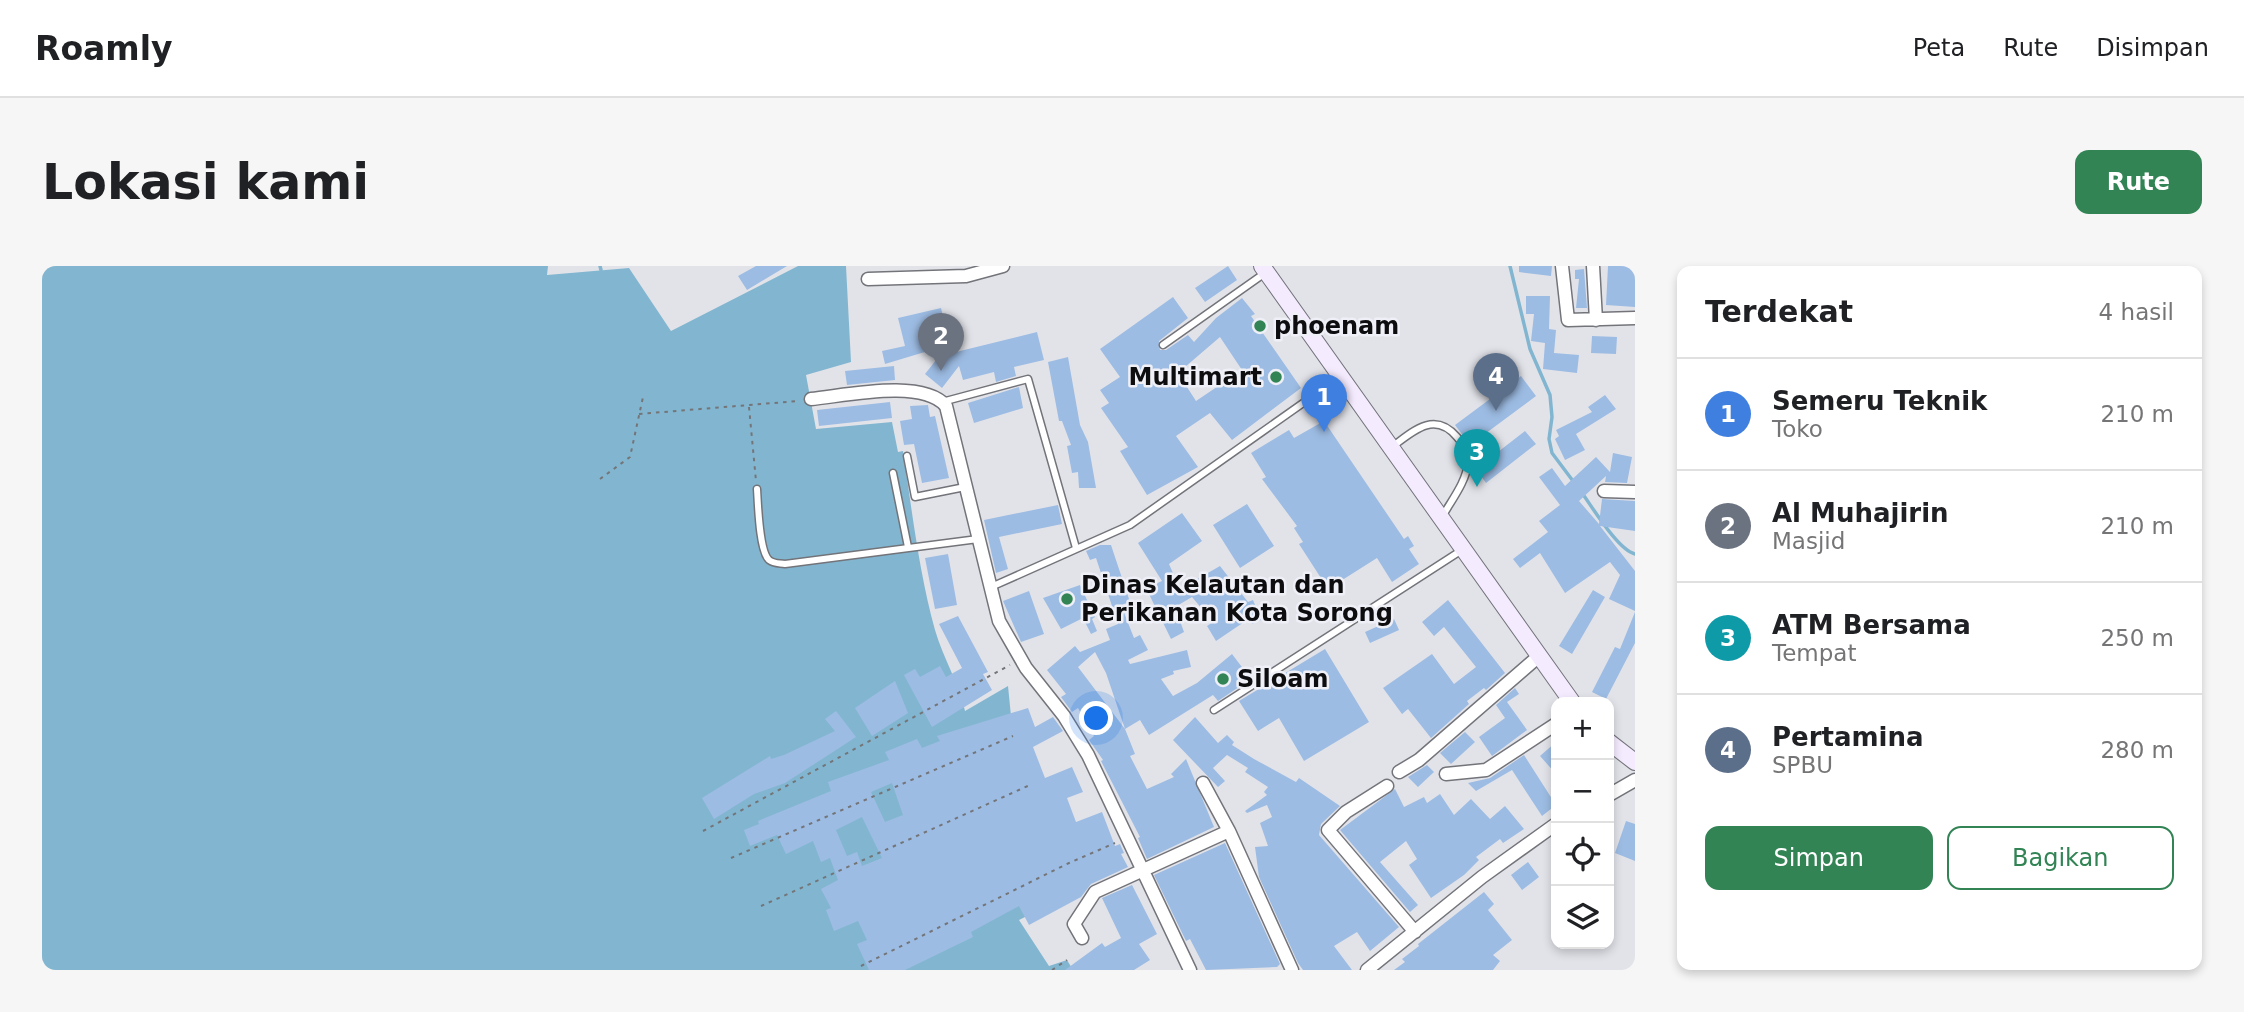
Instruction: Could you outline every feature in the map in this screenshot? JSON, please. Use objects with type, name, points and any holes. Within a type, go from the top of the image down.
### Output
[{"type":"main road","points":[[1265,269],[1568,697]]},
{"type":"main road","points":[[1614,746],[1635,762]]},
{"type":"street","points":[[868,279],[966,276],[1003,266]]},
{"type":"street","points":[[1562,266],[1566,317],[1574,321],[1635,318]]},
{"type":"street","points":[[1593,266],[1596,320]]},
{"type":"street","points":[[811,399],[889,390],[921,393],[942,402],[947,411],[999,621],[1021,659],[1064,716],[1088,755],[1141,872],[1190,970]]},
{"type":"street","points":[[1604,491],[1635,492]]},
{"type":"street","points":[[1399,772],[1419,760],[1539,656]]},
{"type":"street","points":[[1446,774],[1486,770],[1551,727]]},
{"type":"street","points":[[1614,792],[1635,779]]},
{"type":"street","points":[[1203,783],[1229,831],[1292,970]]},
{"type":"street","points":[[1387,786],[1346,813],[1328,830],[1415,932]]},
{"type":"street","points":[[1367,970],[1482,877],[1551,828]]},
{"type":"street","points":[[1082,938],[1074,924],[1092,895],[1229,831]]},
{"type":"lane","points":[[1163,345],[1265,269]]},
{"type":"lane","points":[[990,587],[1130,524],[1340,377]]},
{"type":"lane","points":[[942,402],[1028,379],[1076,548]]},
{"type":"lane","points":[[1391,448],[1418,426],[1429,422],[1450,428],[1466,448],[1468,461],[1465,476],[1441,519]]},
{"type":"lane","points":[[907,456],[915,497],[965,487]]},
{"type":"lane","points":[[893,473],[908,547]]},
{"type":"lane","points":[[757,489],[763,546],[766,557],[772,562],[785,564],[978,539]]},
{"type":"lane","points":[[1214,710],[1464,549]]},
{"type":"path","points":[[600,480],[629,457],[643,397]]},
{"type":"path","points":[[639,414],[811,399]]},
{"type":"path","points":[[749,406],[757,489]]},
{"type":"path","points":[[703,831],[1021,659]]},
{"type":"path","points":[[731,858],[1013,736]]},
{"type":"path","points":[[761,906],[1030,785]]},
{"type":"path","points":[[861,966],[1069,863],[1127,838]]},
{"type":"path","points":[[1052,970],[1067,960]]},
{"type":"water","points":[[42,266],[548,266],[547,275],[629,268],[671,331],[798,266],[846,266],[851,362],[806,375],[816,429],[892,422],[898,452],[903,451],[929,608],[965,711],[1008,686],[1013,736],[1085,887],[1019,920],[1049,966],[1067,960],[1073,970],[42,970]]},
{"type":"building","points":[[756,266],[787,266],[747,290],[738,276]]},
{"type":"building","points":[[1228,266],[1237,280],[1205,302],[1195,288]]},
{"type":"building","points":[[1519,266],[1552,266],[1551,276],[1519,272]]},
{"type":"building","points":[[1608,266],[1635,266],[1635,307],[1606,305]]},
{"type":"building","points":[[1584,269],[1587,308],[1576,308],[1579,279],[1575,279],[1575,270]]},
{"type":"building","points":[[1526,296],[1550,296],[1549,329],[1556,330],[1554,353],[1579,355],[1577,373],[1543,369],[1545,343],[1531,341],[1534,314],[1526,314]]},
{"type":"building","points":[[1173,297],[1188,318],[1159,341],[1160,350],[1166,350],[1188,335],[1194,342],[1216,318],[1242,298],[1255,314],[1251,316],[1301,388],[1232,440],[1210,413],[1176,436],[1198,467],[1147,495],[1120,451],[1128,447],[1101,408],[1109,403],[1100,390],[1120,377],[1100,349]],"holes":[[[1220,337],[1242,370],[1196,401],[1178,373]]]},
{"type":"building","points":[[941,308],[952,353],[1037,332],[1044,360],[1014,367],[1016,376],[996,382],[994,372],[963,380],[959,366],[942,388],[925,374],[948,345],[885,364],[882,351],[905,346],[898,318]]},
{"type":"building","points":[[1592,336],[1617,337],[1616,354],[1591,353]]},
{"type":"building","points":[[1068,357],[1080,425],[1088,442],[1096,488],[1079,488],[1078,472],[1072,473],[1067,446],[1071,445],[1062,421],[1059,421],[1048,362]]},
{"type":"building","points":[[894,366],[895,380],[847,385],[845,371]]},
{"type":"building","points":[[1521,376],[1536,396],[1470,445],[1455,425]]},
{"type":"building","points":[[1019,387],[1023,408],[974,423],[968,403]]},
{"type":"building","points":[[1605,395],[1616,409],[1576,434],[1585,450],[1565,460],[1555,439],[1559,436],[1556,430],[1592,412],[1588,407]]},
{"type":"building","points":[[890,402],[892,418],[819,426],[817,410]]},
{"type":"building","points":[[928,405],[930,417],[935,416],[949,478],[922,483],[914,444],[904,445],[900,421],[912,419],[910,406]]},
{"type":"building","points":[[1324,421],[1404,539],[1408,536],[1414,546],[1409,549],[1419,564],[1392,582],[1377,558],[1328,589],[1299,544],[1303,542],[1294,528],[1297,526],[1262,479],[1266,477],[1251,453],[1289,430],[1294,438]]},
{"type":"building","points":[[1525,431],[1536,444],[1486,483],[1476,469]]},
{"type":"building","points":[[1613,453],[1632,457],[1627,483],[1605,482],[1606,476],[1579,501],[1599,524],[1602,499],[1635,501],[1635,531],[1600,526],[1635,571],[1635,611],[1609,599],[1620,575],[1610,562],[1565,593],[1540,553],[1520,568],[1513,559],[1548,532],[1539,521],[1560,505],[1539,477],[1552,468],[1565,486],[1596,457],[1610,472]]},
{"type":"building","points":[[1247,504],[1274,546],[1240,568],[1213,525]]},
{"type":"building","points":[[1058,505],[1062,524],[999,537],[1008,569],[996,573],[984,520]]},
{"type":"building","points":[[1182,513],[1202,541],[1169,564],[1180,589],[1220,566],[1248,602],[1253,600],[1261,620],[1252,624],[1250,618],[1216,641],[1207,626],[1213,622],[1192,597],[1175,607],[1184,632],[1171,639],[1146,588],[1162,581],[1138,543]]},
{"type":"building","points":[[1100,545],[1111,545],[1130,602],[1121,605],[1134,638],[1140,635],[1148,650],[1128,660],[1130,664],[1187,650],[1191,667],[1173,671],[1174,674],[1161,679],[1173,696],[1197,683],[1232,654],[1251,679],[1218,701],[1213,695],[1149,735],[1140,720],[1125,729],[1135,754],[1130,756],[1147,789],[1174,777],[1171,774],[1186,759],[1214,827],[1147,859],[1138,838],[1140,837],[1101,761],[1103,760],[1089,740],[1094,736],[1078,708],[1072,712],[1061,697],[1066,694],[1047,670],[1075,646],[1080,652],[1110,640],[1106,629],[1118,624],[1096,558],[1090,560],[1086,551]],"holes":[[[1095,652],[1106,673],[1125,729],[1078,667]]]},
{"type":"building","points":[[948,554],[957,605],[935,609],[925,558]]},
{"type":"building","points":[[1080,585],[1095,617],[1092,619],[1097,631],[1091,634],[1083,618],[1061,629],[1043,598]]},
{"type":"building","points":[[1593,590],[1605,597],[1572,654],[1559,646]]},
{"type":"building","points":[[1029,591],[1044,634],[1021,642],[1003,601]]},
{"type":"building","points":[[1448,600],[1505,673],[1486,690],[1484,688],[1467,701],[1469,704],[1431,738],[1408,709],[1402,714],[1383,688],[1432,654],[1454,684],[1476,667],[1444,627],[1434,636],[1422,622]]},
{"type":"building","points":[[1635,612],[1635,643],[1607,697],[1592,692],[1615,647],[1620,649]]},
{"type":"building","points":[[958,616],[988,672],[983,674],[992,690],[932,727],[904,675],[915,669],[920,677],[940,666],[946,677],[962,668],[939,624]]},
{"type":"building","points":[[1394,619],[1399,630],[1370,643],[1365,632]]},
{"type":"building","points":[[1325,649],[1369,722],[1304,761],[1279,718],[1258,731],[1239,701]]},
{"type":"building","points":[[895,681],[908,713],[872,736],[855,708]]},
{"type":"building","points":[[1515,688],[1519,694],[1507,702],[1527,730],[1492,756],[1479,737],[1505,718],[1496,705]]},
{"type":"building","points":[[1028,708],[1035,727],[1053,717],[1063,731],[1033,747],[1045,778],[1072,767],[1083,792],[1067,798],[1076,822],[1102,812],[1115,846],[1120,844],[1124,853],[1121,854],[1128,867],[1091,884],[1081,897],[1029,925],[1019,906],[971,932],[973,937],[905,970],[869,970],[857,944],[867,940],[858,921],[834,931],[826,910],[831,908],[821,889],[838,880],[830,858],[821,862],[813,841],[786,854],[777,835],[750,846],[744,830],[759,824],[758,821],[831,791],[828,782],[889,760],[885,752],[917,739],[922,748],[940,741],[937,736]],"holes":[[[892,783],[903,815],[885,822],[871,792]],[[862,817],[882,858],[862,866],[857,852],[847,856],[836,830]]]},
{"type":"building","points":[[836,711],[856,737],[785,783],[754,794],[714,819],[702,798],[770,756],[771,759],[784,755],[835,731],[825,719]]},
{"type":"building","points":[[1195,717],[1218,743],[1227,735],[1234,742],[1232,745],[1254,759],[1296,782],[1299,778],[1340,806],[1321,824],[1319,835],[1399,927],[1370,951],[1357,932],[1334,946],[1352,970],[1303,970],[1298,963],[1259,877],[1255,847],[1268,846],[1260,823],[1272,817],[1267,805],[1247,813],[1245,811],[1267,795],[1264,792],[1268,787],[1245,772],[1248,768],[1227,755],[1213,768],[1225,781],[1218,787],[1173,740]]},
{"type":"building","points":[[1465,732],[1475,742],[1451,764],[1440,753]]},
{"type":"building","points":[[1551,746],[1551,768],[1540,756]]},
{"type":"building","points":[[1524,755],[1551,797],[1551,809],[1542,816],[1512,770],[1476,791],[1468,783],[1490,778]]},
{"type":"building","points":[[1427,765],[1434,772],[1418,787],[1408,777]]},
{"type":"building","points":[[1395,789],[1404,807],[1424,797],[1427,803],[1440,794],[1454,815],[1471,799],[1490,819],[1505,806],[1524,829],[1503,843],[1500,839],[1476,857],[1479,860],[1464,875],[1431,898],[1409,865],[1417,859],[1406,841],[1380,862],[1418,905],[1410,912],[1340,830]]},
{"type":"building","points":[[1626,821],[1635,824],[1635,861],[1615,853]]},
{"type":"building","points":[[1225,843],[1280,964],[1277,967],[1206,970],[1190,939],[1186,941],[1154,875]]},
{"type":"building","points":[[1528,862],[1539,877],[1522,890],[1511,875]]},
{"type":"building","points":[[1132,885],[1157,934],[1139,944],[1150,960],[1134,970],[1065,970],[1102,943],[1105,947],[1121,938],[1102,898]]},
{"type":"building","points":[[1484,892],[1494,904],[1488,910],[1512,940],[1493,955],[1500,961],[1493,970],[1394,970],[1405,962],[1402,959],[1419,946],[1418,944]]},
{"type":"waterway","points":[[600,266],[601,270]]},
{"type":"waterway","points":[[1510,266],[1530,349],[1550,395],[1552,417],[1549,439],[1552,453],[1573,481]]},
{"type":"waterway","points":[[1582,493],[1614,537],[1635,554]]},
{"type":"place","name":"phoenam","points":[[1260,326]]},
{"type":"place","name":"Al Muhajirin","points":[[941,371]]},
{"type":"place","name":"Multimart","points":[[1276,377]]},
{"type":"place","name":"Pertamina","points":[[1496,411]]},
{"type":"place","name":"Semeru Teknik","points":[[1324,432]]},
{"type":"place","name":"ATM Bersama","points":[[1477,487]]},
{"type":"place","name":"Dinas Kelautan dan Perikanan Kota Sorong","points":[[1067,599]]},
{"type":"place","name":"Siloam","points":[[1223,679]]}]
